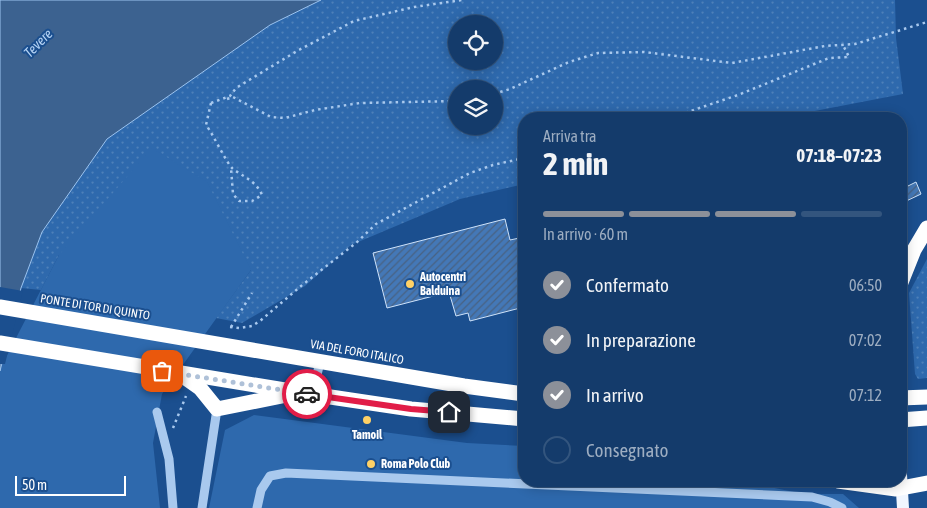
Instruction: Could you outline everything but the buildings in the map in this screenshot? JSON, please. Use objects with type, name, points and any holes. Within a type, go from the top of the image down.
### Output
[{"type":"highway","points":[[907,267],[914,250],[927,228]]},
{"type":"highway","name":"PONTE DI TOR DI QUINTO","points":[[0,307],[185,337]]},
{"type":"highway","name":"VIA DEL FORO ITALICO","points":[[185,337],[464,386],[518,393]]},
{"type":"highway","points":[[0,343],[180,374],[411,409],[518,419]]},
{"type":"highway","points":[[180,374],[200,388],[217,409],[297,392]]},
{"type":"highway","points":[[907,398],[927,397]]},
{"type":"highway","points":[[907,419],[927,418]]},
{"type":"highway","points":[[876,487],[902,489],[927,483]]},
{"type":"main road","points":[[902,489],[903,508]]},
{"type":"street","points":[[313,394],[320,361]]},
{"type":"street","points":[[202,508],[217,409]]},
{"type":"street","points":[[158,412],[169,459],[173,508]]},
{"type":"street","points":[[257,508],[261,490],[270,476],[286,474],[518,484]]},
{"type":"street","points":[[583,487],[812,497],[830,502],[842,508]]},
{"type":"path","points":[[211,103],[230,96],[236,88],[297,51],[354,21],[414,7],[462,0]]},
{"type":"path","points":[[503,91],[569,62],[598,53],[644,52],[732,63],[804,49],[855,44],[927,22]]},
{"type":"path","points":[[688,112],[738,95],[830,58],[848,57],[843,45]]},
{"type":"path","points":[[211,103],[233,97],[271,117],[285,118],[315,110],[360,103],[448,101]]},
{"type":"path","points":[[211,103],[206,125],[216,139],[231,168],[233,194],[239,201],[252,201],[262,195],[260,188],[231,168]]},
{"type":"path","points":[[230,327],[252,326],[260,321],[293,292],[356,243],[376,224],[470,173],[518,159]]},
{"type":"path","points":[[224,344],[230,327],[252,293]]},
{"type":"path","points":[[166,445],[187,393],[180,374]]},
{"type":"shaded area","points":[[321,0],[895,0],[896,38],[903,94],[809,112],[518,112],[518,185],[460,199],[351,245],[305,286],[242,323],[216,318],[251,270],[59,255],[41,290],[21,288],[42,232],[107,139],[270,25]]},
{"type":"shaded area","points":[[152,148],[207,182],[251,270],[162,394],[153,443],[160,508],[0,508],[0,371],[2,365],[59,255]]},
{"type":"shaded area","points":[[927,259],[927,378],[918,379],[915,374],[909,293]]},
{"type":"shaded area","name":"Roma Polo Club","points":[[254,415],[467,443],[518,446],[518,487],[769,487],[804,494],[843,494],[859,508],[209,508],[225,430]]},
{"type":"water","name":"Tevere","points":[[0,0],[321,0],[270,25],[107,139],[42,232],[21,288],[0,371]]},
{"type":"pier","points":[[0,287],[23,291],[5,364],[0,364]]},
{"type":"way so far","points":[[162,371],[307,394]]},
{"type":"place","name":"Autocentri Balduina","points":[[410,284]]},
{"type":"place","name":"Tamoil","points":[[367,420]]},
{"type":"place","name":"Roma Polo Club","points":[[371,464]]},
{"type":"route","points":[[307,394],[411,409],[449,412]]}]
